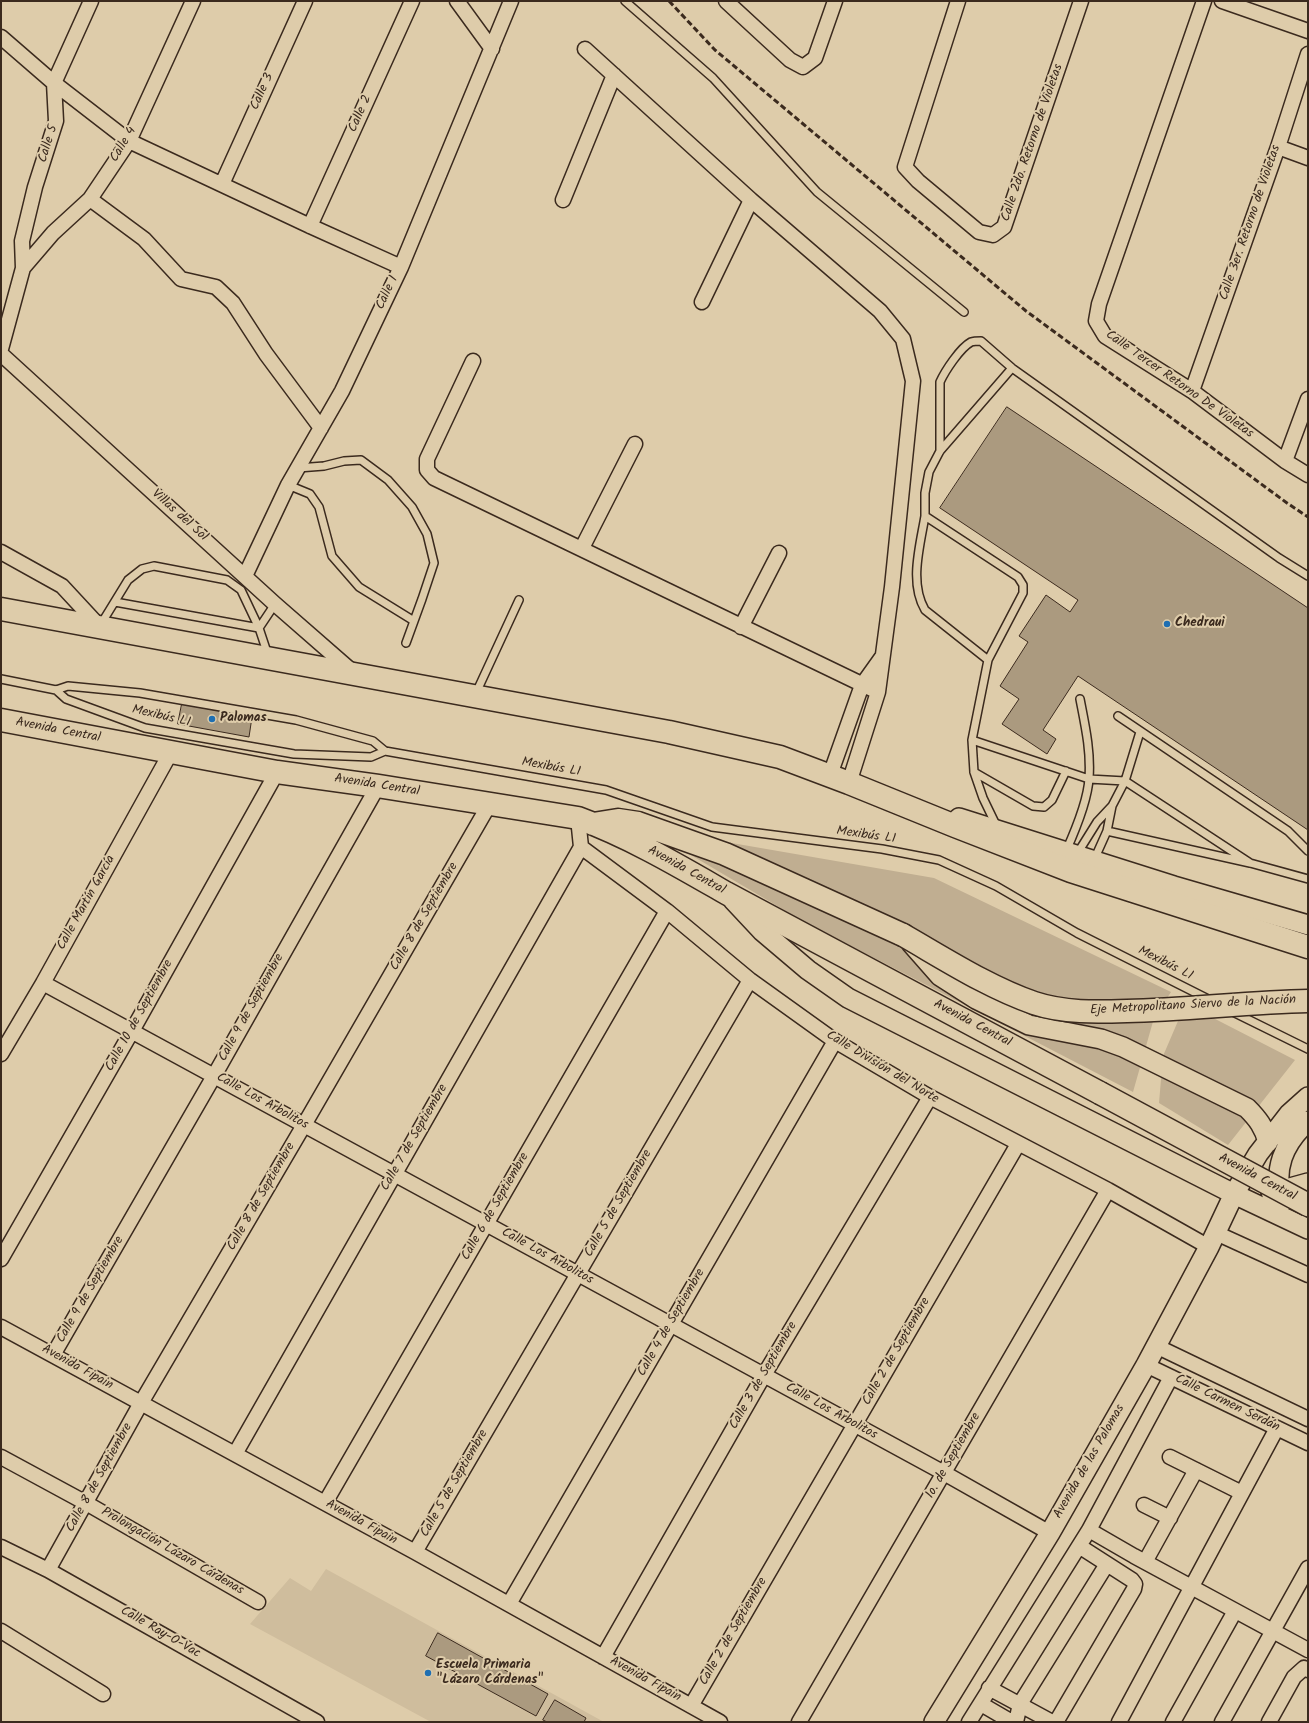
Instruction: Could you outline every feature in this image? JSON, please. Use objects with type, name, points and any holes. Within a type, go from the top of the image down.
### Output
[{"type":"highway","points":[[1,609],[100,626],[358,676],[684,735],[780,757],[840,779],[1071,871],[1231,924],[1308,947]]},
{"type":"highway","name":"Avenida Central","points":[[1,720],[277,772],[378,786],[586,821],[670,861],[726,893],[1308,1205]]},
{"type":"highway","name":"Eje Metropolitano Siervo de la Nación","points":[[586,821],[618,820],[638,823],[725,854],[903,935],[999,989],[1035,1003],[1059,1009],[1093,1012],[1159,1010],[1308,1001]]},
{"type":"main road","points":[[883,796],[998,829],[1308,925]]},
{"type":"main road","points":[[726,893],[762,931],[808,970],[848,998],[1234,1194],[1288,1221],[1308,1229]]},
{"type":"main road","points":[[903,935],[940,976],[976,999],[1029,1025],[1101,1039],[1123,1047],[1246,1108],[1259,1119],[1265,1131],[1268,1142]]},
{"type":"main road","name":"Avenida de las Palomas","points":[[934,1722],[1050,1533],[1146,1365],[1213,1240],[1234,1194],[1258,1154],[1289,1114],[1308,1096]]},
{"type":"main road","points":[[1288,1221],[1279,1191],[1278,1172],[1283,1153],[1292,1139],[1308,1121]]},
{"type":"main road","points":[[1234,1194],[1279,1191],[1308,1183]]},
{"type":"street","name":"Calle 5","points":[[23,268],[22,241],[35,187],[56,121],[54,83],[91,1]]},
{"type":"street","name":"Calle 4","points":[[23,268],[53,233],[90,199],[130,141],[193,1]]},
{"type":"street","name":"Calle 3","points":[[222,184],[304,1]]},
{"type":"street","name":"Calle 2","points":[[310,226],[412,1]]},
{"type":"street","points":[[457,1],[492,49]]},
{"type":"street","name":"Calle 1","points":[[245,576],[288,485],[342,391],[401,267],[511,1]]},
{"type":"street","points":[[726,1],[790,60],[803,67],[815,58],[835,1]]},
{"type":"street","name":"Calle 2do. Retorno de Violetas","points":[[958,1],[905,167],[918,181],[979,232],[993,235],[1004,227],[1081,1]]},
{"type":"street","name":"Calle Tercer Retorno De Violetas","points":[[1204,1],[1099,304],[1096,321],[1105,336],[1192,391],[1285,460],[1308,475]]},
{"type":"street","points":[[1222,1],[1308,31]]},
{"type":"street","points":[[1,37],[54,83],[130,141],[401,267]]},
{"type":"street","points":[[585,49],[751,200],[880,311],[903,339],[913,381],[892,588],[878,692],[840,779]]},
{"type":"street","name":"Calle 3er. Retorno de Violetas","points":[[1192,391],[1278,147],[1308,54]]},
{"type":"street","points":[[563,200],[614,75]]},
{"type":"street","points":[[1278,147],[1308,158]]},
{"type":"street","points":[[90,199],[144,239],[181,279],[216,287],[233,303],[266,354],[321,428]]},
{"type":"street","points":[[702,302],[751,200]]},
{"type":"street","points":[[1,349],[23,268]]},
{"type":"street","name":"Villas del Sol","points":[[1,354],[275,604],[358,676]]},
{"type":"street","points":[[473,361],[427,459],[427,470],[434,478],[582,548],[741,627],[878,692]]},
{"type":"street","points":[[1285,460],[1308,399]]},
{"type":"street","points":[[582,548],[635,444]]},
{"type":"street","points":[[1,552],[62,586],[100,626]]},
{"type":"street","points":[[741,627],[779,553]]},
{"type":"street","points":[[840,779],[862,685],[883,656]]},
{"type":"street","name":"Calle Martín García","points":[[1,1054],[43,983],[171,752]]},
{"type":"street","name":"Calle 10 de Septiembre","points":[[1,1259],[132,1031],[277,772]]},
{"type":"street","name":"Calle 9 de Septiembre","points":[[53,1355],[214,1076],[378,786]]},
{"type":"street","name":"Calle 8 de Septiembre","points":[[48,1570],[141,1403],[489,805]]},
{"type":"street","points":[[581,847],[586,821]]},
{"type":"street","name":"Calle División del Norte","points":[[581,847],[667,911],[750,980],[835,1041],[930,1097],[1108,1190],[1213,1240],[1308,1275]]},
{"type":"street","name":"Calle 7 de Septiembre","points":[[235,1454],[581,847]]},
{"type":"street","name":"Calle 6 de Septiembre","points":[[325,1503],[667,911]]},
{"type":"street","name":"Calle 5 de Septiembre","points":[[415,1552],[750,980]]},
{"type":"street","name":"Calle Los Arbolitos","points":[[43,983],[944,1473],[1050,1533]]},
{"type":"street","name":"Calle 4 de Septiembre","points":[[509,1604],[835,1041]]},
{"type":"street","name":"Calle 3 de Septiembre","points":[[602,1657],[764,1375],[930,1097]]},
{"type":"street","name":"Calle 2 de Septiembre","points":[[691,1706],[1018,1144]]},
{"type":"street","name":"1o. de Septiembre","points":[[799,1722],[1108,1190]]},
{"type":"street","name":"Avenida Fipain","points":[[1,1327],[415,1552],[720,1722]]},
{"type":"street","name":"Calle Carmen Serdán","points":[[1156,1346],[1308,1419]]},
{"type":"street","name":"Calle Carmen Serdán","points":[[1146,1365],[1297,1438]]},
{"type":"street","points":[[969,1722],[1089,1530],[1171,1378]]},
{"type":"street","points":[[1119,1722],[1190,1587],[1242,1493],[1297,1438]]},
{"type":"street","name":"Prolongación Lázaro Cárdenas","points":[[1,1457],[86,1503],[258,1602]]},
{"type":"street","points":[[1170,1457],[1242,1493]]},
{"type":"street","points":[[1124,1575],[1139,1559],[1170,1518],[1196,1470]]},
{"type":"street","points":[[1144,1505],[1170,1518]]},
{"type":"street","points":[[1089,1530],[1190,1587],[1308,1650]]},
{"type":"street","points":[[989,1688],[1050,1721],[1055,1722],[1134,1589],[1135,1584],[1124,1575],[1079,1546]]},
{"type":"street","name":"Calle Ray-O-Vac","points":[[1,1547],[48,1570],[317,1722]]},
{"type":"street","points":[[1016,1722],[1020,1704],[1107,1564]]},
{"type":"street","points":[[1222,1722],[1308,1568]]},
{"type":"street","points":[[1173,1722],[1235,1611]]},
{"type":"street","points":[[1,1631],[103,1694]]},
{"type":"street","points":[[1269,1722],[1294,1677],[1307,1667]]},
{"type":"street","points":[[981,1704],[1012,1722]]},
{"type":"lane","points":[[625,1],[713,78],[817,192],[964,312]]},
{"type":"lane","points":[[940,451],[940,382],[944,374],[966,346],[973,342],[981,341],[1012,368],[1279,558],[1308,576]]},
{"type":"lane","points":[[988,660],[925,610],[919,600],[917,590],[918,554],[926,516],[925,493],[929,472],[940,451],[1012,368]]},
{"type":"lane","points":[[298,468],[324,466],[344,461],[361,460],[388,480],[412,506],[427,534],[434,563],[406,643]]},
{"type":"lane","points":[[288,485],[310,494],[319,507],[332,556],[359,587],[414,621]]},
{"type":"lane","points":[[926,516],[1018,577],[1023,585],[1023,593],[988,660],[972,740],[974,772],[983,798],[998,829]]},
{"type":"lane","points":[[100,626],[128,580],[142,569],[154,566],[227,580],[240,590],[259,628],[269,659]]},
{"type":"lane","points":[[474,697],[519,600]]},
{"type":"lane","points":[[115,602],[259,628]]},
{"type":"lane","points":[[259,628],[275,604]]},
{"type":"lane","name":"Mexibús L1","points":[[1,679],[56,690],[68,686],[140,693],[296,720],[373,741],[385,751],[606,790],[712,827],[882,849],[939,860],[996,886],[1077,933],[1308,1049]]},
{"type":"lane","name":"Mexibús L1","points":[[56,690],[66,699],[145,728],[294,754],[371,757],[385,751]]},
{"type":"lane","points":[[1079,855],[1078,823],[1089,779],[1089,746],[1080,699]]},
{"type":"lane","points":[[1118,716],[1288,831],[1308,851]]},
{"type":"lane","points":[[1079,855],[1097,822],[1112,806],[1125,781],[1140,732]]},
{"type":"lane","points":[[972,740],[1089,779],[1125,781],[1250,863]]},
{"type":"lane","points":[[974,772],[1033,806],[1044,807],[1052,800],[1066,771]]},
{"type":"lane","points":[[1079,855],[1107,831],[1112,806]]},
{"type":"lane","points":[[1107,831],[1250,863],[1308,879]]},
{"type":"shaded area","points":[[645,828],[934,878],[1171,992],[1154,1018],[1133,1092],[801,920]]},
{"type":"shaded area","points":[[1188,1005],[1295,1060],[1228,1145],[1159,1103],[1163,1056],[1178,1021]]},
{"type":"shaded area","name":"Escuela Primaria \"Lázaro Cárdenas\"","points":[[326,1569],[604,1722],[431,1722],[250,1624],[290,1578],[311,1591]]},
{"type":"building","name":"Chedraui","points":[[1007,407],[1308,608],[1308,830],[1078,676],[1043,730],[1056,739],[1047,754],[1002,724],[1019,699],[1000,686],[1028,642],[1019,636],[1046,595],[1070,612],[1078,600],[940,508]]},
{"type":"building","points":[[182,704],[252,717],[249,737],[178,724]]},
{"type":"building","points":[[438,1633],[548,1694],[536,1716],[426,1656]]},
{"type":"building","points":[[555,1700],[586,1718],[584,1722],[547,1722],[543,1720]]},
{"type":"railway","points":[[669,1],[715,50],[1026,311],[1308,517]]},
{"type":"place","name":"Chedraui","points":[[1167,624]]},
{"type":"place","name":"Palomas","points":[[212,719]]},
{"type":"place","name":"Escuela Primaria \"Lázaro Cárdenas\"","points":[[428,1673]]}]
